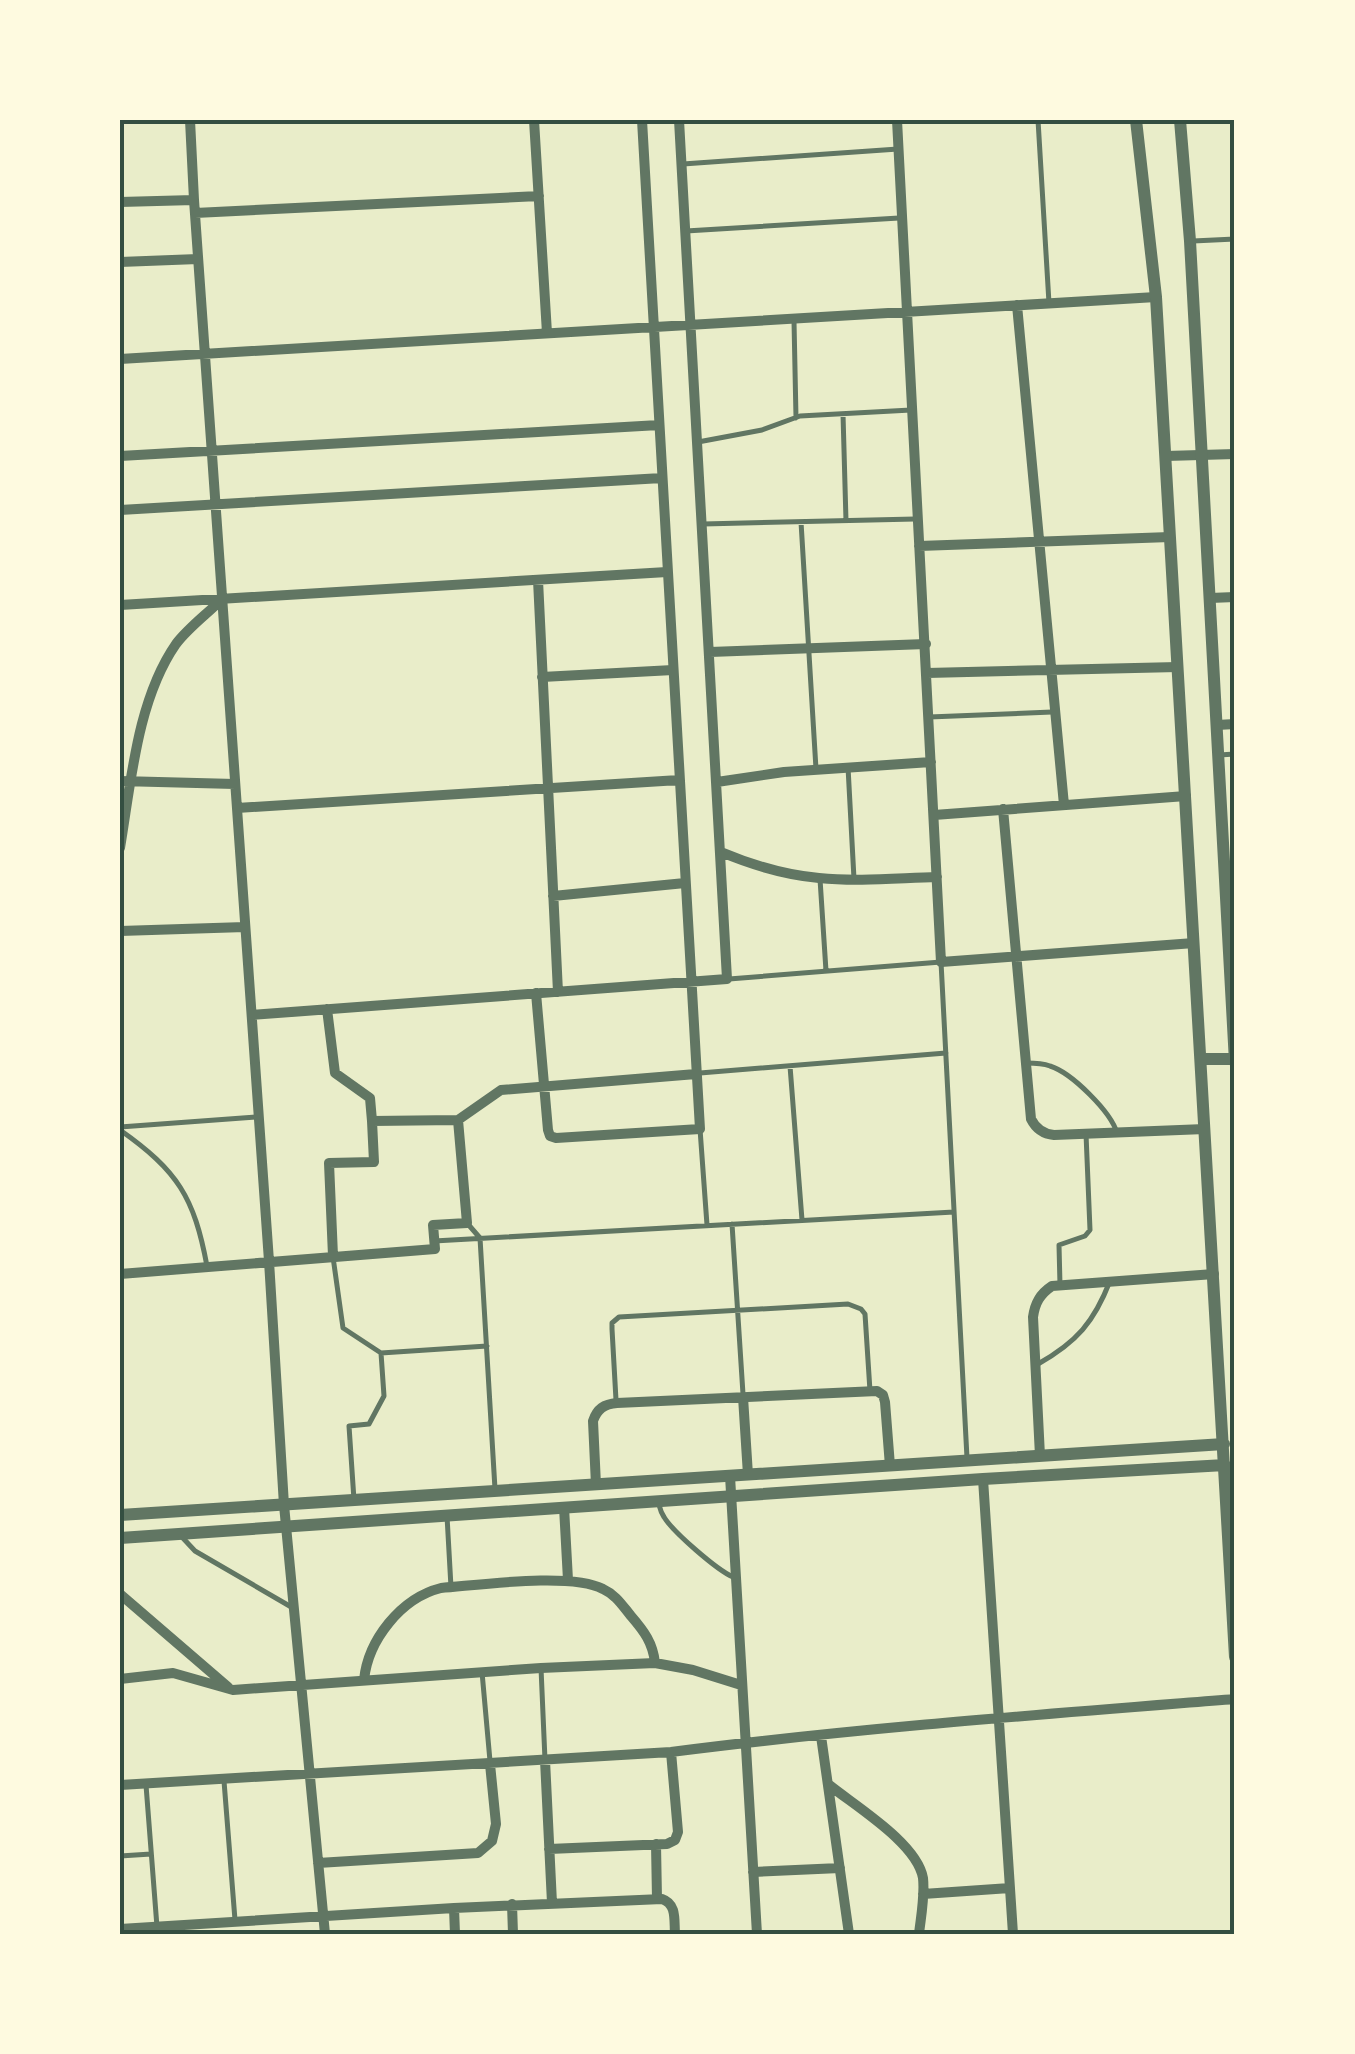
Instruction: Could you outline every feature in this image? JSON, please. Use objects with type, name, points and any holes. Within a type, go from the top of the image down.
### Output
[{"type":"street","points":[[190,120],[284,1505],[324,1934]]},
{"type":"street","points":[[534,120],[547,333]]},
{"type":"street","points":[[536,993],[550,1136],[700,1129],[642,120]]},
{"type":"street","points":[[252,1015],[727,979],[679,120]]},
{"type":"street","points":[[897,120],[941,962],[1194,944]]},
{"type":"street","points":[[1136,120],[1156,297],[1235,1657]]},
{"type":"street","points":[[1180,120],[1218,756],[1229,826],[1235,1060],[1201,1059]]},
{"type":"street","points":[[195,213],[538,196]]},
{"type":"street","points":[[120,202],[194,200]]},
{"type":"street","points":[[120,262],[198,259]]},
{"type":"street","points":[[120,358],[1156,297]]},
{"type":"street","points":[[1016,305],[1064,804]]},
{"type":"street","points":[[120,456],[659,425]]},
{"type":"street","points":[[1166,456],[1235,454]]},
{"type":"street","points":[[120,510],[662,478]]},
{"type":"street","points":[[920,546],[1170,538]]},
{"type":"street","points":[[120,606],[667,572]]},
{"type":"street","points":[[538,580],[558,992]]},
{"type":"street","points":[[1210,598],[1235,597]]},
{"type":"street","points":[[120,848],[126,781],[155,686],[177,642],[222,599]]},
{"type":"street","points":[[710,652],[926,644]]},
{"type":"street","points":[[927,673],[1178,667]]},
{"type":"street","points":[[542,676],[673,670]]},
{"type":"street","points":[[1217,725],[1235,724]]},
{"type":"street","points":[[716,782],[816,769],[930,762]]},
{"type":"street","points":[[237,808],[679,780]]},
{"type":"street","points":[[126,781],[235,784]]},
{"type":"street","points":[[934,814],[1186,796]]},
{"type":"street","points":[[1003,810],[1034,1126],[1054,1136],[1205,1129]]},
{"type":"street","points":[[720,852],[772,870],[820,878],[937,877]]},
{"type":"street","points":[[553,896],[685,883]]},
{"type":"street","points":[[120,931],[246,927]]},
{"type":"street","points":[[327,1009],[335,1073],[370,1098],[374,1162],[329,1164],[333,1256]]},
{"type":"street","points":[[372,1120],[458,1120],[501,1090],[696,1074]]},
{"type":"street","points":[[120,1274],[435,1249],[433,1226],[467,1223],[458,1120]]},
{"type":"street","points":[[1040,1456],[1034,1307],[1044,1291],[1060,1285],[1214,1274]]},
{"type":"street","points":[[596,1485],[593,1422],[602,1407],[616,1404],[877,1392],[885,1402],[890,1466]]},
{"type":"street","points":[[743,1397],[748,1475]]},
{"type":"street","points":[[120,1516],[1224,1444]]},
{"type":"street","points":[[120,1538],[1225,1465]]},
{"type":"street","points":[[730,1476],[756,1934]]},
{"type":"street","points":[[983,1479],[1013,1934]]},
{"type":"street","points":[[564,1508],[568,1580]]},
{"type":"street","points":[[364,1680],[375,1643],[406,1604],[432,1590],[568,1580],[594,1585],[616,1598],[646,1634],[654,1664]]},
{"type":"street","points":[[120,1594],[233,1690]]},
{"type":"street","points":[[120,1610],[136,1610]]},
{"type":"street","points":[[120,1679],[173,1673],[233,1690],[654,1664],[693,1670],[742,1685]]},
{"type":"street","points":[[120,1786],[671,1752],[999,1718],[1235,1699]]},
{"type":"street","points":[[821,1736],[849,1934]]},
{"type":"street","points":[[550,1849],[671,1843],[678,1832],[671,1752]]},
{"type":"street","points":[[545,1760],[552,1903]]},
{"type":"street","points":[[318,1863],[478,1853],[492,1841],[496,1824],[490,1764]]},
{"type":"street","points":[[828,1784],[916,1858],[924,1894],[919,1934]]},
{"type":"street","points":[[656,1844],[657,1899]]},
{"type":"street","points":[[753,1872],[840,1868]]},
{"type":"street","points":[[924,1894],[1010,1888]]},
{"type":"street","points":[[120,1929],[512,1904],[657,1899],[671,1903],[675,1934]]},
{"type":"street","points":[[512,1904],[513,1934]]},
{"type":"street","points":[[454,1908],[455,1934]]},
{"type":"lane","points":[[1038,120],[1049,303]]},
{"type":"lane","points":[[683,164],[898,149]]},
{"type":"lane","points":[[686,231],[902,218]]},
{"type":"lane","points":[[1190,241],[1235,239]]},
{"type":"lane","points":[[794,318],[796,418]]},
{"type":"lane","points":[[698,442],[776,426],[796,418],[912,410]]},
{"type":"lane","points":[[843,413],[846,520]]},
{"type":"lane","points":[[702,524],[918,519]]},
{"type":"lane","points":[[801,522],[816,769]]},
{"type":"lane","points":[[928,717],[1056,712]]},
{"type":"lane","points":[[1218,756],[1235,754]]},
{"type":"lane","points":[[848,767],[854,879]]},
{"type":"lane","points":[[820,878],[826,971]]},
{"type":"lane","points":[[727,979],[941,962],[967,1460]]},
{"type":"lane","points":[[696,1074],[946,1053]]},
{"type":"lane","points":[[1026,1064],[1050,1066],[1068,1076],[1108,1114],[1117,1133]]},
{"type":"lane","points":[[790,1066],[802,1220]]},
{"type":"lane","points":[[120,1128],[259,1117]]},
{"type":"lane","points":[[120,1128],[149,1150],[179,1183],[198,1223],[207,1266]]},
{"type":"lane","points":[[700,1129],[707,1226]]},
{"type":"lane","points":[[1060,1285],[1059,1245],[1086,1236],[1091,1226],[1086,1134]]},
{"type":"lane","points":[[434,1240],[954,1212]]},
{"type":"lane","points":[[467,1223],[480,1238],[495,1491]]},
{"type":"lane","points":[[732,1224],[743,1397]]},
{"type":"lane","points":[[333,1256],[343,1328],[381,1353],[487,1346]]},
{"type":"lane","points":[[1036,1365],[1083,1332],[1100,1308],[1110,1281]]},
{"type":"lane","points":[[616,1404],[612,1329],[619,1316],[855,1305],[864,1314],[870,1391]]},
{"type":"lane","points":[[354,1500],[348,1426],[368,1424],[384,1396],[381,1353]]},
{"type":"lane","points":[[658,1501],[669,1524],[722,1572],[736,1578]]},
{"type":"lane","points":[[447,1516],[450,1587]]},
{"type":"lane","points":[[180,1534],[195,1551],[293,1608]]},
{"type":"lane","points":[[541,1668],[545,1760]]},
{"type":"lane","points":[[482,1672],[490,1764]]},
{"type":"lane","points":[[224,1780],[235,1922]]},
{"type":"lane","points":[[146,1784],[157,1926]]},
{"type":"lane","points":[[120,1856],[152,1854]]}]
